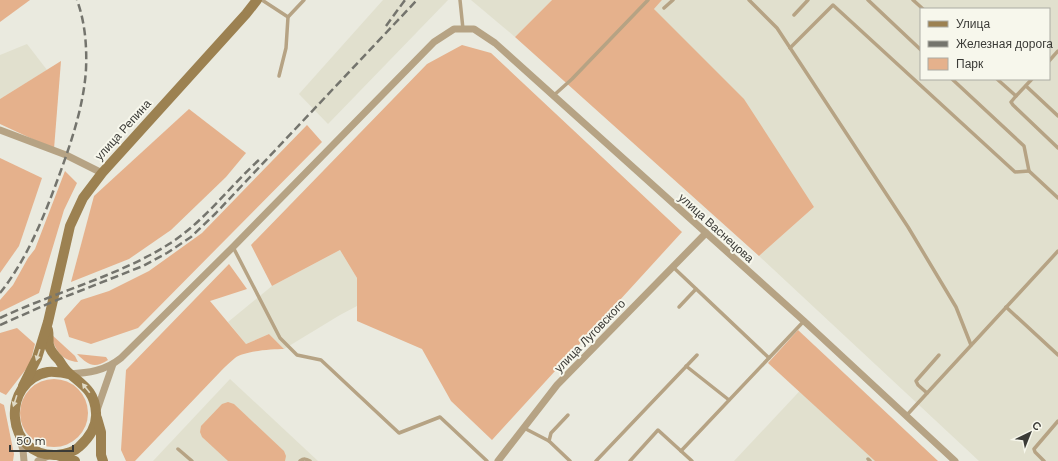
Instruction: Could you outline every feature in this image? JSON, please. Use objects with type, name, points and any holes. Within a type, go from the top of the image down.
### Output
[{"type":"street","name":"улица Репина","points":[[48,322],[70,226],[83,198],[102,173],[257,0]]},
{"type":"street","name":"улица Васнецова","points":[[233,247],[434,42],[454,29],[474,29],[495,43],[804,321],[954,461]]},
{"type":"street","points":[[0,130],[66,155],[102,173]]},
{"type":"street","name":"улица Луговского","points":[[498,461],[557,385],[706,234]]},
{"type":"street","points":[[23,386],[36,376],[49,372],[69,374],[87,373],[113,364],[121,358],[233,247]]},
{"type":"street","points":[[48,322],[49,346],[69,374],[87,387],[94,400],[100,432],[101,455],[103,461]]},
{"type":"street","points":[[24,461],[23,450],[13,420],[13,406],[17,394],[23,386],[37,358],[48,322]]},
{"type":"street","points":[[38,461],[77,449],[87,440],[94,427],[96,414],[113,364]]},
{"type":"street","points":[[18,433],[25,444],[36,451],[75,461]]},
{"type":"lane","points":[[262,0],[288,17]]},
{"type":"lane","points":[[279,76],[286,48],[288,17],[304,0]]},
{"type":"lane","points":[[460,0],[464,29]]},
{"type":"lane","points":[[553,96],[572,79],[648,0]]},
{"type":"lane","points":[[664,8],[673,0]]},
{"type":"lane","points":[[749,0],[777,28],[908,227],[956,307],[971,345]]},
{"type":"lane","points":[[794,14],[808,0]]},
{"type":"lane","points":[[868,0],[920,49]]},
{"type":"lane","points":[[913,0],[922,8]]},
{"type":"lane","points":[[790,48],[833,5],[1015,172],[1029,171]]},
{"type":"lane","points":[[1050,60],[1058,51]]},
{"type":"lane","points":[[953,80],[1024,146],[1029,171],[1058,198]]},
{"type":"lane","points":[[998,80],[1016,96]]},
{"type":"lane","points":[[1031,80],[1011,102],[1058,148]]},
{"type":"lane","points":[[1026,86],[1058,116]]},
{"type":"lane","points":[[233,247],[280,338],[297,355],[321,360],[398,433],[440,416],[487,461]]},
{"type":"lane","points":[[906,416],[1058,251]]},
{"type":"lane","points":[[673,267],[769,358]]},
{"type":"lane","points":[[679,307],[696,289]]},
{"type":"lane","points":[[1006,307],[1058,355]]},
{"type":"lane","points":[[681,451],[804,321]]},
{"type":"lane","points":[[596,461],[696,355]]},
{"type":"lane","points":[[926,394],[916,381],[939,355]]},
{"type":"lane","points":[[686,366],[729,400]]},
{"type":"lane","points":[[549,441],[551,433],[568,415]]},
{"type":"lane","points":[[1044,461],[1034,449],[1058,421]]},
{"type":"lane","points":[[524,428],[549,441],[570,461]]},
{"type":"lane","points":[[630,461],[658,430],[692,461]]},
{"type":"lane","points":[[178,448],[192,461]]},
{"type":"lane","points":[[300,461],[302,459],[306,459],[310,461]]},
{"type":"shaded area","points":[[383,0],[448,0],[328,124],[299,94]]},
{"type":"shaded area","points":[[471,0],[552,0],[515,37]]},
{"type":"shaded area","points":[[662,0],[1058,0],[1058,461],[979,461],[759,256],[814,207],[654,9]]},
{"type":"shaded area","points":[[27,44],[47,70],[0,99],[0,55]]},
{"type":"shaded area","points":[[340,250],[357,278],[357,306],[284,349],[269,334],[246,344],[228,322],[272,286]]},
{"type":"shaded area","points":[[230,379],[318,461],[153,461]]},
{"type":"shaded area","points":[[809,381],[894,461],[734,461]]},
{"type":"green space","points":[[0,0],[30,0],[0,22]]},
{"type":"green space","points":[[552,0],[662,0],[654,9],[744,99],[814,207],[759,256],[515,37]]},
{"type":"green space","points":[[462,45],[491,53],[682,232],[492,440],[451,401],[422,349],[357,321],[357,278],[340,250],[272,286],[251,245],[427,64]]},
{"type":"green space","points":[[61,61],[54,149],[0,124],[0,99]]},
{"type":"green space","points":[[189,109],[246,153],[226,177],[171,230],[129,259],[71,282],[94,196]]},
{"type":"green space","points":[[307,125],[322,142],[138,328],[91,344],[69,337],[64,319],[81,300],[109,291],[149,271],[202,233]]},
{"type":"green space","points":[[0,158],[42,178],[19,246],[0,273]]},
{"type":"green space","points":[[65,171],[77,183],[64,210],[39,293],[0,312],[0,300],[13,285],[28,258],[35,249]]},
{"type":"green space","points":[[229,264],[247,289],[210,301],[246,344],[269,334],[284,349],[251,352],[235,358],[135,461],[126,461],[121,450],[126,370]]},
{"type":"green space","points":[[17,328],[35,344],[30,364],[6,395],[0,392],[0,333]]},
{"type":"green space","points":[[798,330],[938,461],[875,461],[768,363]]},
{"type":"green space","points":[[51,334],[75,356],[78,362],[67,359],[59,353],[56,349]]},
{"type":"green space","points":[[77,354],[106,357],[108,360],[95,365],[88,363]]},
{"type":"green space","points":[[47,379],[61,379],[73,385],[82,394],[88,406],[86,426],[78,437],[67,445],[61,447],[47,447],[41,445],[30,437],[22,426],[20,420],[20,406],[22,400],[30,389],[41,381]]},
{"type":"green space","points":[[228,402],[234,404],[284,451],[286,456],[285,461],[228,461],[202,437],[200,432],[201,426],[222,404]]},
{"type":"green space","points":[[0,403],[4,405],[14,454],[13,461],[0,461]]},
{"type":"railway","points":[[0,293],[19,265],[35,235],[60,173],[77,122],[83,95],[86,69],[84,25],[77,0]]},
{"type":"railway","points":[[386,26],[405,0]]},
{"type":"railway","points":[[0,325],[52,302],[143,266],[167,253],[191,237],[216,213],[417,0]]},
{"type":"railway","points":[[0,318],[108,275],[169,244],[194,225],[260,159]]}]
